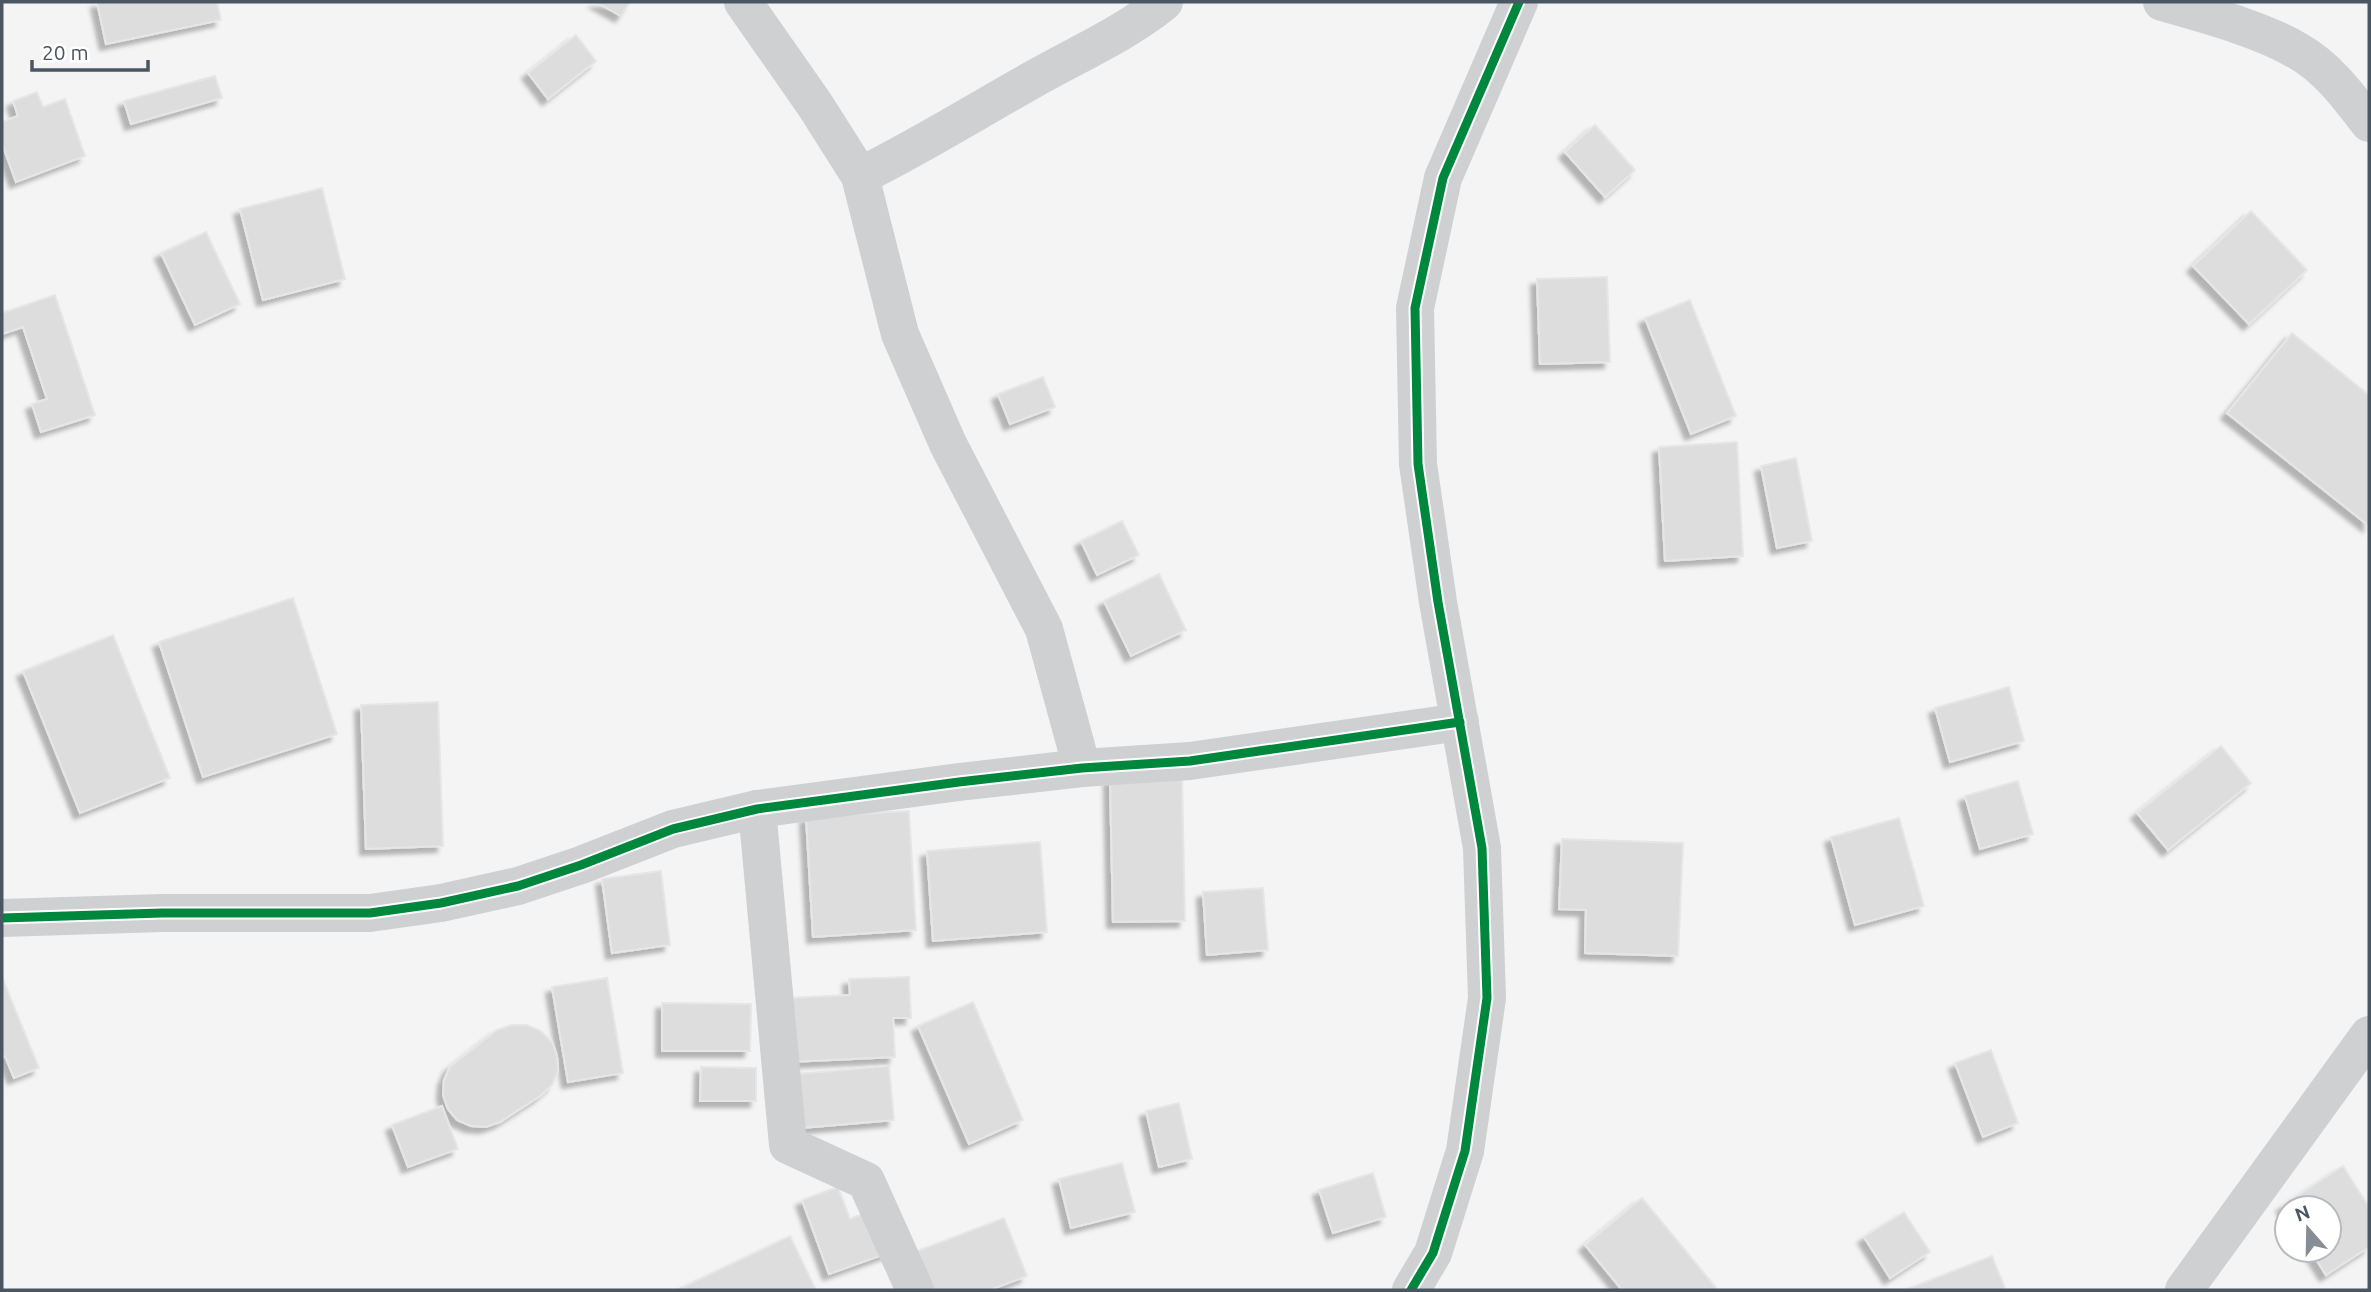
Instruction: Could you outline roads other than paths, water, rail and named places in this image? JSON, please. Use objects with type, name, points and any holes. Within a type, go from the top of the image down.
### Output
[{"type":"street","points":[[743,2],[815,105],[860,176],[900,334],[948,444],[1044,629],[1082,768]]},
{"type":"street","points":[[860,176],[904,155],[1144,18],[1164,2]]},
{"type":"street","points":[[1411,1290],[1433,1253],[1465,1151],[1488,998],[1482,848],[1438,602],[1418,464],[1415,308],[1443,178],[1518,2]]},
{"type":"street","points":[[2162,2],[2220,19],[2299,51],[2333,78],[2369,123]]},
{"type":"street","points":[[2,918],[149,913],[370,913],[429,905],[517,886],[581,865],[673,829],[757,809],[1082,768],[1190,761],[1460,722]]},
{"type":"street","points":[[757,809],[788,1145],[866,1181],[915,1290]]},
{"type":"street","points":[[2184,1290],[2369,1035]]}]
